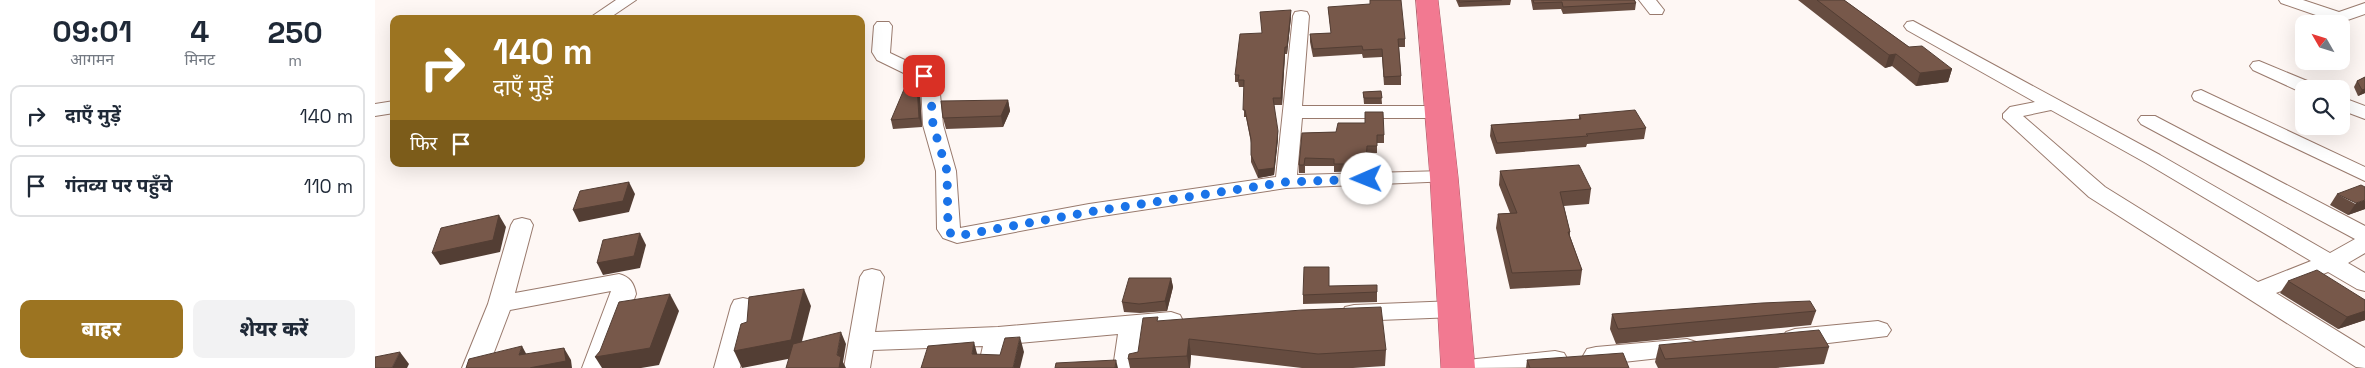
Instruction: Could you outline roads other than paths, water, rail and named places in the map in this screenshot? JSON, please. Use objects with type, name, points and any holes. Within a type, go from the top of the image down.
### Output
[{"type":"highway","points":[[1427,0],[1444,177],[1458,368]]},
{"type":"street","points":[[603,15],[628,0]]},
{"type":"street","points":[[2287,0],[2339,18],[2365,8]]},
{"type":"street","points":[[1286,182],[1301,16]]},
{"type":"street","points":[[883,26],[881,52],[883,56],[924,76],[930,84],[933,125],[947,171],[948,229],[951,234],[957,236],[1089,212],[1286,182],[1444,177]]},
{"type":"street","points":[[1913,26],[2365,283]]},
{"type":"street","points":[[2259,66],[2295,82]]},
{"type":"street","points":[[2201,96],[2365,175]]},
{"type":"street","points":[[2052,104],[2017,111],[2013,114],[2013,118],[2097,192],[2365,360]]},
{"type":"street","points":[[375,110],[390,108]]},
{"type":"street","points":[[1293,112],[1437,112]]},
{"type":"street","points":[[2148,120],[2365,235]]},
{"type":"street","points":[[475,368],[500,304],[522,225]]},
{"type":"street","points":[[2257,292],[2331,262],[2365,243]]},
{"type":"street","points":[[857,368],[872,277]]},
{"type":"street","points":[[500,304],[607,282],[619,282],[623,287],[624,294],[595,368]]},
{"type":"street","points":[[727,368],[743,306]]},
{"type":"street","points":[[1327,314],[1455,309]]},
{"type":"street","points":[[862,342],[998,336],[1189,320]]},
{"type":"street","points":[[1126,368],[1132,325]]},
{"type":"street","points":[[1770,340],[1878,330]]},
{"type":"street","points":[[991,368],[998,336]]},
{"type":"street","points":[[1476,368],[1712,345]]}]
